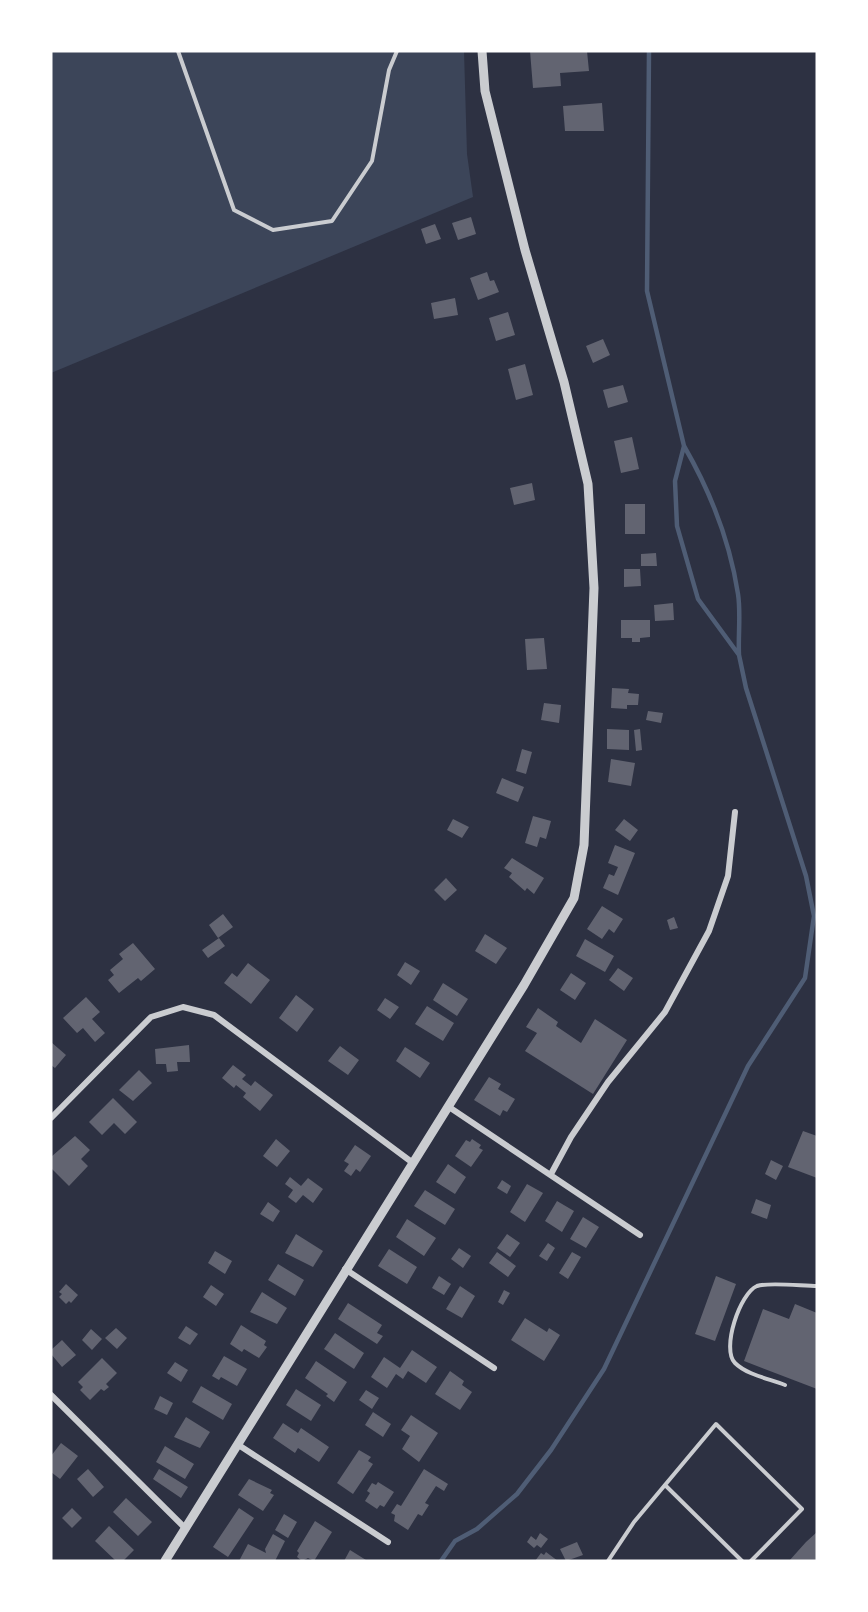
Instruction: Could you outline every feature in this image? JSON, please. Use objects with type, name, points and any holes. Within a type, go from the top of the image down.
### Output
[{"type":"street","points":[[165,1561],[345,1269],[449,1107],[552,940],[574,898],[584,845],[594,588],[588,484],[564,382],[525,250],[484,91],[482,51]]},
{"type":"street","points":[[551,1174],[608,1082],[665,1012],[709,931],[728,876],[735,812]]},
{"type":"street","points":[[51,1118],[151,1017],[183,1007],[214,1015],[413,1163]]},
{"type":"street","points":[[449,1107],[640,1235]]},
{"type":"street","points":[[345,1269],[494,1368]]},
{"type":"street","points":[[51,1395],[185,1528]]},
{"type":"street","points":[[237,1444],[388,1542]]},
{"type":"lane","points":[[178,51],[234,210],[273,230],[332,221],[372,161],[388,70],[397,51]]},
{"type":"lane","points":[[785,1385],[735,1363],[729,1354],[730,1338],[744,1297],[754,1287],[764,1284],[817,1286]]},
{"type":"lane","points":[[608,1561],[665,1485],[716,1424],[802,1509],[751,1561]]},
{"type":"lane","points":[[665,1485],[742,1561]]},
{"type":"shaded area","points":[[51,51],[464,51],[467,154],[473,197],[51,373]]},
{"type":"building","points":[[530,51],[587,51],[589,71],[560,73],[561,86],[533,88]]},
{"type":"building","points":[[602,103],[604,131],[565,131],[563,106]]},
{"type":"building","points":[[471,217],[476,234],[458,240],[452,223]]},
{"type":"building","points":[[435,224],[441,239],[426,244],[421,229]]},
{"type":"building","points":[[487,272],[490,281],[494,280],[499,292],[478,300],[470,278]]},
{"type":"building","points":[[455,298],[458,315],[434,319],[431,303]]},
{"type":"building","points":[[508,312],[515,335],[496,341],[489,318]]},
{"type":"building","points":[[603,339],[610,355],[593,363],[586,346]]},
{"type":"building","points":[[525,364],[533,395],[516,400],[508,369]]},
{"type":"building","points":[[623,385],[628,402],[608,408],[603,390]]},
{"type":"building","points":[[632,437],[639,469],[621,473],[614,441]]},
{"type":"building","points":[[532,483],[535,500],[514,505],[510,488]]},
{"type":"building","points":[[625,504],[645,504],[645,534],[625,534]]},
{"type":"building","points":[[656,553],[657,566],[641,566],[641,554]]},
{"type":"building","points":[[624,569],[640,569],[641,586],[624,587]]},
{"type":"building","points":[[673,603],[674,620],[655,621],[654,605]]},
{"type":"building","points":[[621,620],[650,620],[650,637],[640,638],[640,642],[632,642],[632,638],[621,638]]},
{"type":"building","points":[[544,638],[547,669],[527,670],[525,639]]},
{"type":"building","points":[[612,688],[629,689],[628,693],[639,694],[638,705],[627,705],[627,709],[611,708]]},
{"type":"building","points":[[544,703],[561,705],[559,723],[541,720]]},
{"type":"building","points":[[648,711],[663,713],[661,723],[646,720]]},
{"type":"building","points":[[607,729],[629,730],[629,750],[607,749]]},
{"type":"building","points":[[640,729],[642,750],[636,751],[634,730]]},
{"type":"building","points":[[522,749],[532,752],[526,774],[516,771]]},
{"type":"building","points":[[611,759],[635,763],[631,786],[608,782]]},
{"type":"building","points":[[502,778],[524,787],[518,802],[496,793]]},
{"type":"building","points":[[533,816],[551,821],[546,839],[540,837],[537,847],[525,843]]},
{"type":"building","points":[[453,819],[469,827],[462,838],[447,830]]},
{"type":"building","points":[[624,819],[638,830],[630,841],[615,830]]},
{"type":"building","points":[[615,845],[635,853],[618,895],[603,888],[609,874],[614,876],[618,867],[608,863]]},
{"type":"building","points":[[512,858],[544,878],[534,894],[527,888],[525,891],[509,877],[512,873],[504,868]]},
{"type":"building","points":[[446,878],[457,890],[445,901],[434,890]]},
{"type":"building","points":[[602,906],[623,919],[614,933],[609,929],[602,939],[587,929]]},
{"type":"building","points":[[223,914],[233,927],[218,938],[209,925]]},
{"type":"building","points":[[674,917],[678,928],[670,930],[667,920]]},
{"type":"building","points":[[485,934],[507,948],[496,964],[475,951]]},
{"type":"building","points":[[219,938],[225,946],[208,958],[202,950]]},
{"type":"building","points":[[585,939],[614,956],[605,972],[576,956]]},
{"type":"building","points":[[133,943],[155,969],[141,981],[138,978],[119,993],[108,980],[114,975],[110,970],[123,959],[119,954]]},
{"type":"building","points":[[405,962],[420,971],[411,985],[397,975]]},
{"type":"building","points":[[248,963],[270,980],[251,1004],[224,983],[232,973],[237,977]]},
{"type":"building","points":[[618,968],[633,978],[624,991],[609,980]]},
{"type":"building","points":[[571,973],[586,983],[575,1000],[560,990]]},
{"type":"building","points":[[443,983],[468,999],[457,1016],[433,1000]]},
{"type":"building","points":[[296,995],[314,1009],[297,1032],[279,1018]]},
{"type":"building","points":[[86,997],[100,1012],[92,1019],[105,1033],[95,1042],[83,1028],[77,1033],[63,1018]]},
{"type":"building","points":[[385,998],[399,1007],[390,1019],[377,1010]]},
{"type":"building","points":[[427,1006],[454,1023],[443,1041],[415,1024]]},
{"type":"building","points":[[538,1008],[558,1022],[556,1026],[581,1043],[595,1019],[627,1040],[593,1094],[525,1051],[537,1033],[526,1027]]},
{"type":"building","points":[[51,1042],[66,1055],[55,1068],[51,1065]]},
{"type":"building","points":[[189,1045],[190,1062],[177,1062],[178,1071],[167,1072],[166,1064],[156,1064],[155,1049]]},
{"type":"building","points":[[340,1046],[359,1060],[348,1075],[328,1061]]},
{"type":"building","points":[[405,1047],[430,1063],[420,1078],[396,1061]]},
{"type":"building","points":[[233,1065],[246,1075],[242,1079],[251,1086],[255,1081],[273,1095],[260,1111],[243,1097],[246,1093],[236,1085],[234,1088],[222,1078]]},
{"type":"building","points":[[139,1070],[152,1083],[133,1101],[119,1090]]},
{"type":"building","points":[[489,1077],[501,1084],[498,1089],[515,1099],[507,1112],[503,1110],[500,1116],[474,1100]]},
{"type":"building","points":[[113,1098],[137,1122],[125,1134],[114,1123],[102,1135],[89,1122]]},
{"type":"building","points":[[803,1131],[817,1136],[817,1178],[788,1167]]},
{"type":"building","points":[[75,1136],[90,1150],[81,1159],[88,1166],[69,1186],[51,1168],[51,1157]]},
{"type":"building","points":[[276,1139],[290,1151],[277,1167],[263,1156]]},
{"type":"building","points":[[472,1139],[481,1145],[479,1148],[483,1150],[471,1167],[455,1156],[466,1140],[470,1142]]},
{"type":"building","points":[[355,1145],[371,1156],[360,1172],[356,1169],[351,1176],[344,1171],[349,1164],[344,1161]]},
{"type":"building","points":[[771,1160],[783,1166],[776,1180],[765,1174]]},
{"type":"building","points":[[448,1164],[466,1177],[455,1194],[436,1182]]},
{"type":"building","points":[[290,1177],[301,1186],[308,1178],[323,1189],[313,1203],[303,1195],[296,1203],[288,1197],[293,1190],[285,1184]]},
{"type":"building","points":[[502,1180],[511,1186],[507,1194],[497,1188]]},
{"type":"building","points":[[527,1184],[543,1193],[525,1222],[510,1212]]},
{"type":"building","points":[[425,1190],[455,1209],[445,1225],[414,1206]]},
{"type":"building","points":[[756,1199],[771,1205],[767,1219],[751,1213]]},
{"type":"building","points":[[557,1201],[574,1211],[562,1232],[545,1221]]},
{"type":"building","points":[[268,1202],[280,1211],[273,1222],[260,1214]]},
{"type":"building","points":[[583,1217],[599,1227],[586,1248],[570,1239]]},
{"type":"building","points":[[407,1219],[436,1238],[424,1256],[396,1237]]},
{"type":"building","points":[[296,1234],[323,1251],[313,1267],[285,1253]]},
{"type":"building","points":[[507,1234],[520,1243],[510,1257],[497,1248]]},
{"type":"building","points":[[548,1243],[555,1248],[547,1261],[539,1256]]},
{"type":"building","points":[[459,1248],[471,1256],[463,1268],[451,1259]]},
{"type":"building","points":[[389,1249],[417,1267],[407,1284],[378,1266]]},
{"type":"building","points":[[215,1251],[232,1261],[225,1274],[208,1263]]},
{"type":"building","points":[[497,1252],[516,1266],[508,1277],[489,1263]]},
{"type":"building","points":[[572,1252],[581,1257],[568,1279],[559,1273]]},
{"type":"building","points":[[278,1264],[304,1280],[295,1296],[268,1280]]},
{"type":"building","points":[[439,1276],[451,1284],[444,1295],[432,1288]]},
{"type":"building","points":[[716,1276],[736,1284],[715,1341],[695,1334]]},
{"type":"building","points":[[66,1284],[78,1295],[71,1303],[69,1301],[66,1304],[59,1297],[62,1294],[59,1292]]},
{"type":"building","points":[[211,1285],[224,1294],[216,1306],[203,1297]]},
{"type":"building","points":[[460,1286],[475,1296],[462,1318],[446,1309]]},
{"type":"building","points":[[504,1290],[510,1293],[503,1305],[498,1302]]},
{"type":"building","points":[[262,1292],[287,1308],[277,1324],[250,1312]]},
{"type":"building","points":[[348,1303],[382,1325],[377,1333],[383,1336],[377,1344],[338,1319]]},
{"type":"building","points":[[795,1304],[817,1313],[817,1389],[744,1361],[763,1309],[789,1319]]},
{"type":"building","points":[[525,1318],[547,1332],[549,1328],[560,1335],[544,1361],[511,1340]]},
{"type":"building","points":[[241,1325],[266,1341],[264,1345],[267,1347],[259,1358],[244,1349],[242,1352],[230,1344]]},
{"type":"building","points":[[186,1326],[198,1334],[190,1345],[178,1338]]},
{"type":"building","points":[[116,1328],[127,1338],[117,1349],[105,1338]]},
{"type":"building","points":[[91,1329],[102,1339],[92,1350],[82,1340]]},
{"type":"building","points":[[335,1333],[364,1353],[354,1369],[324,1349]]},
{"type":"building","points":[[62,1340],[76,1355],[62,1367],[51,1354],[51,1350]]},
{"type":"building","points":[[412,1350],[437,1367],[426,1383],[408,1371],[403,1379],[396,1374],[387,1388],[371,1377],[384,1357],[400,1368]]},
{"type":"building","points":[[224,1356],[247,1369],[237,1386],[221,1377],[219,1380],[212,1376]]},
{"type":"building","points":[[102,1358],[117,1373],[106,1384],[109,1387],[104,1391],[101,1389],[90,1400],[80,1390],[83,1387],[78,1382]]},
{"type":"building","points":[[316,1361],[347,1382],[334,1402],[326,1396],[328,1394],[305,1378]]},
{"type":"building","points":[[175,1362],[188,1370],[181,1382],[167,1373]]},
{"type":"building","points":[[450,1371],[464,1381],[462,1385],[472,1392],[460,1410],[435,1394]]},
{"type":"building","points":[[201,1386],[232,1404],[223,1420],[192,1402]]},
{"type":"building","points":[[296,1389],[321,1405],[311,1421],[286,1405]]},
{"type":"building","points":[[366,1390],[379,1398],[372,1409],[359,1400]]},
{"type":"building","points":[[160,1396],[173,1403],[167,1415],[154,1409]]},
{"type":"building","points":[[373,1412],[391,1424],[383,1437],[365,1425]]},
{"type":"building","points":[[411,1415],[438,1433],[419,1462],[402,1449],[410,1436],[401,1430]]},
{"type":"building","points":[[186,1417],[210,1432],[200,1448],[174,1437]]},
{"type":"building","points":[[283,1423],[298,1433],[301,1428],[329,1447],[319,1462],[298,1448],[295,1453],[273,1438]]},
{"type":"building","points":[[61,1443],[78,1456],[60,1479],[51,1472],[51,1456]]},
{"type":"building","points":[[165,1446],[194,1464],[185,1479],[156,1462]]},
{"type":"building","points":[[359,1450],[371,1457],[368,1461],[373,1464],[353,1494],[337,1483]]},
{"type":"building","points":[[88,1469],[104,1487],[93,1497],[77,1479]]},
{"type":"building","points":[[159,1469],[188,1487],[181,1498],[153,1479]]},
{"type":"building","points":[[424,1469],[448,1484],[444,1491],[436,1486],[425,1503],[429,1505],[422,1516],[418,1514],[408,1530],[394,1521],[395,1515],[391,1513],[397,1504],[401,1506]]},
{"type":"building","points":[[249,1479],[272,1490],[270,1493],[274,1495],[263,1511],[238,1495]]},
{"type":"building","points":[[378,1482],[394,1492],[384,1507],[380,1505],[377,1509],[365,1501],[372,1483],[376,1485]]},
{"type":"building","points":[[126,1498],[152,1522],[138,1536],[113,1512]]},
{"type":"building","points":[[72,1508],[82,1518],[72,1528],[62,1518]]},
{"type":"building","points":[[239,1508],[254,1518],[228,1557],[213,1547]]},
{"type":"building","points":[[284,1514],[297,1522],[288,1538],[275,1530]]},
{"type":"building","points":[[315,1521],[332,1532],[314,1561],[308,1558],[302,1561],[297,1557],[299,1553],[297,1551]]},
{"type":"building","points":[[109,1526],[134,1550],[123,1561],[116,1561],[95,1541]]},
{"type":"building","points":[[817,1532],[817,1561],[789,1561],[806,1542]]},
{"type":"building","points":[[540,1533],[548,1539],[541,1548],[537,1545],[534,1548],[527,1542],[531,1536],[536,1540]]},
{"type":"building","points":[[273,1534],[285,1541],[275,1561],[239,1561],[248,1544],[266,1553],[265,1549]]},
{"type":"building","points":[[577,1542],[583,1555],[566,1561],[560,1549]]},
{"type":"building","points":[[350,1550],[366,1560],[344,1561]]},
{"type":"building","points":[[546,1552],[558,1561],[535,1561],[541,1553],[544,1555]]},
{"type":"waterway","points":[[441,1561],[455,1541],[477,1529],[517,1494],[551,1450],[604,1369],[748,1066],[805,978],[814,916],[806,876],[746,688],[739,655],[698,599],[677,526],[675,481],[684,446],[647,291],[649,51]]},
{"type":"waterway","points":[[684,446],[718,517],[730,555],[739,601],[739,655]]}]
